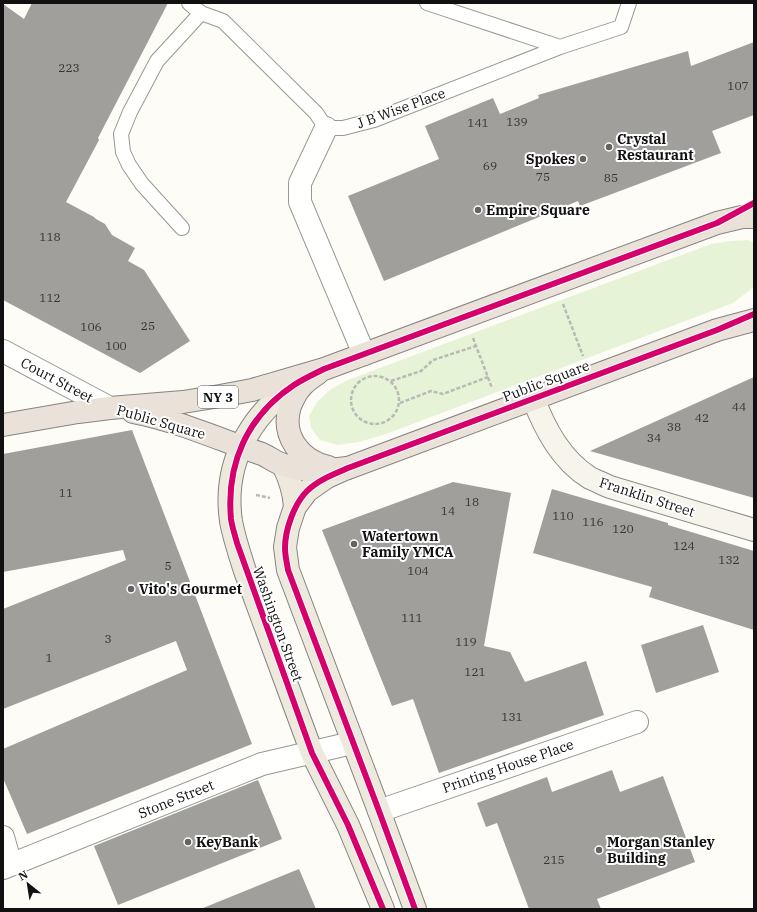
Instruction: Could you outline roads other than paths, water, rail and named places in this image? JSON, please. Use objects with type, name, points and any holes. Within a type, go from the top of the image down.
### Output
[{"type":"highway","points":[[717,222],[754,203]]},
{"type":"highway","name":"Public Square","points":[[110,408],[183,402],[220,396],[259,388],[324,369],[717,222],[742,217],[754,217]]},
{"type":"highway","points":[[717,222],[750,224],[754,226]]},
{"type":"highway","points":[[717,330],[754,307]]},
{"type":"highway","points":[[717,330],[754,314]]},
{"type":"highway","name":"Public Square","points":[[110,408],[146,415],[262,454],[283,465],[303,470],[325,471],[348,468],[717,330],[754,320]]},
{"type":"highway","points":[[324,369],[296,393],[288,415],[288,429],[293,443],[303,455],[316,464],[333,468],[348,468]]},
{"type":"highway","name":"NY 3","points":[[3,425],[110,408]]},
{"type":"main road","name":"Washington Street","points":[[324,369],[294,385],[268,406],[250,428],[240,446],[232,477],[230,497],[231,520],[236,543],[312,753],[348,825],[383,909]]},
{"type":"main road","name":"Washington Street","points":[[283,465],[290,479],[294,493],[295,507]]},
{"type":"main road","name":"Washington Street","points":[[348,468],[326,477],[307,491],[295,507],[288,528],[285,547],[288,570],[415,909]]},
{"type":"street","points":[[326,128],[300,183],[300,202],[364,354]]},
{"type":"street","name":"Court Street","points":[[3,351],[110,408]]},
{"type":"street","name":"Franklin Street","points":[[533,398],[543,422],[555,442],[571,462],[590,477],[610,488],[754,530]]},
{"type":"street","name":"Printing House Place","points":[[379,811],[638,722]]},
{"type":"street","name":"Stone Street","points":[[7,867],[262,764],[352,743]]},
{"type":"street","points":[[3,837],[7,867]]},
{"type":"lane","points":[[189,3],[201,13],[223,20],[316,113],[326,128]]},
{"type":"lane","points":[[427,3],[560,47]]},
{"type":"lane","name":"J B Wise Place","points":[[326,128],[343,128],[374,120],[560,47],[621,27],[629,3]]},
{"type":"lane","points":[[182,228],[142,184],[129,165],[123,152],[121,134],[130,112],[156,61],[201,13]]},
{"type":"place","name":"Crystal Restaurant","points":[[609,147]]},
{"type":"place","name":"Spokes","points":[[583,159]]},
{"type":"place","name":"Empire Square","points":[[478,210]]},
{"type":"place","name":"Watertown Family YMCA","points":[[354,544]]},
{"type":"place","name":"Vito's Gourmet","points":[[131,589]]},
{"type":"place","name":"KeyBank","points":[[188,842]]},
{"type":"place","name":"Morgan Stanley Building","points":[[599,850]]}]
